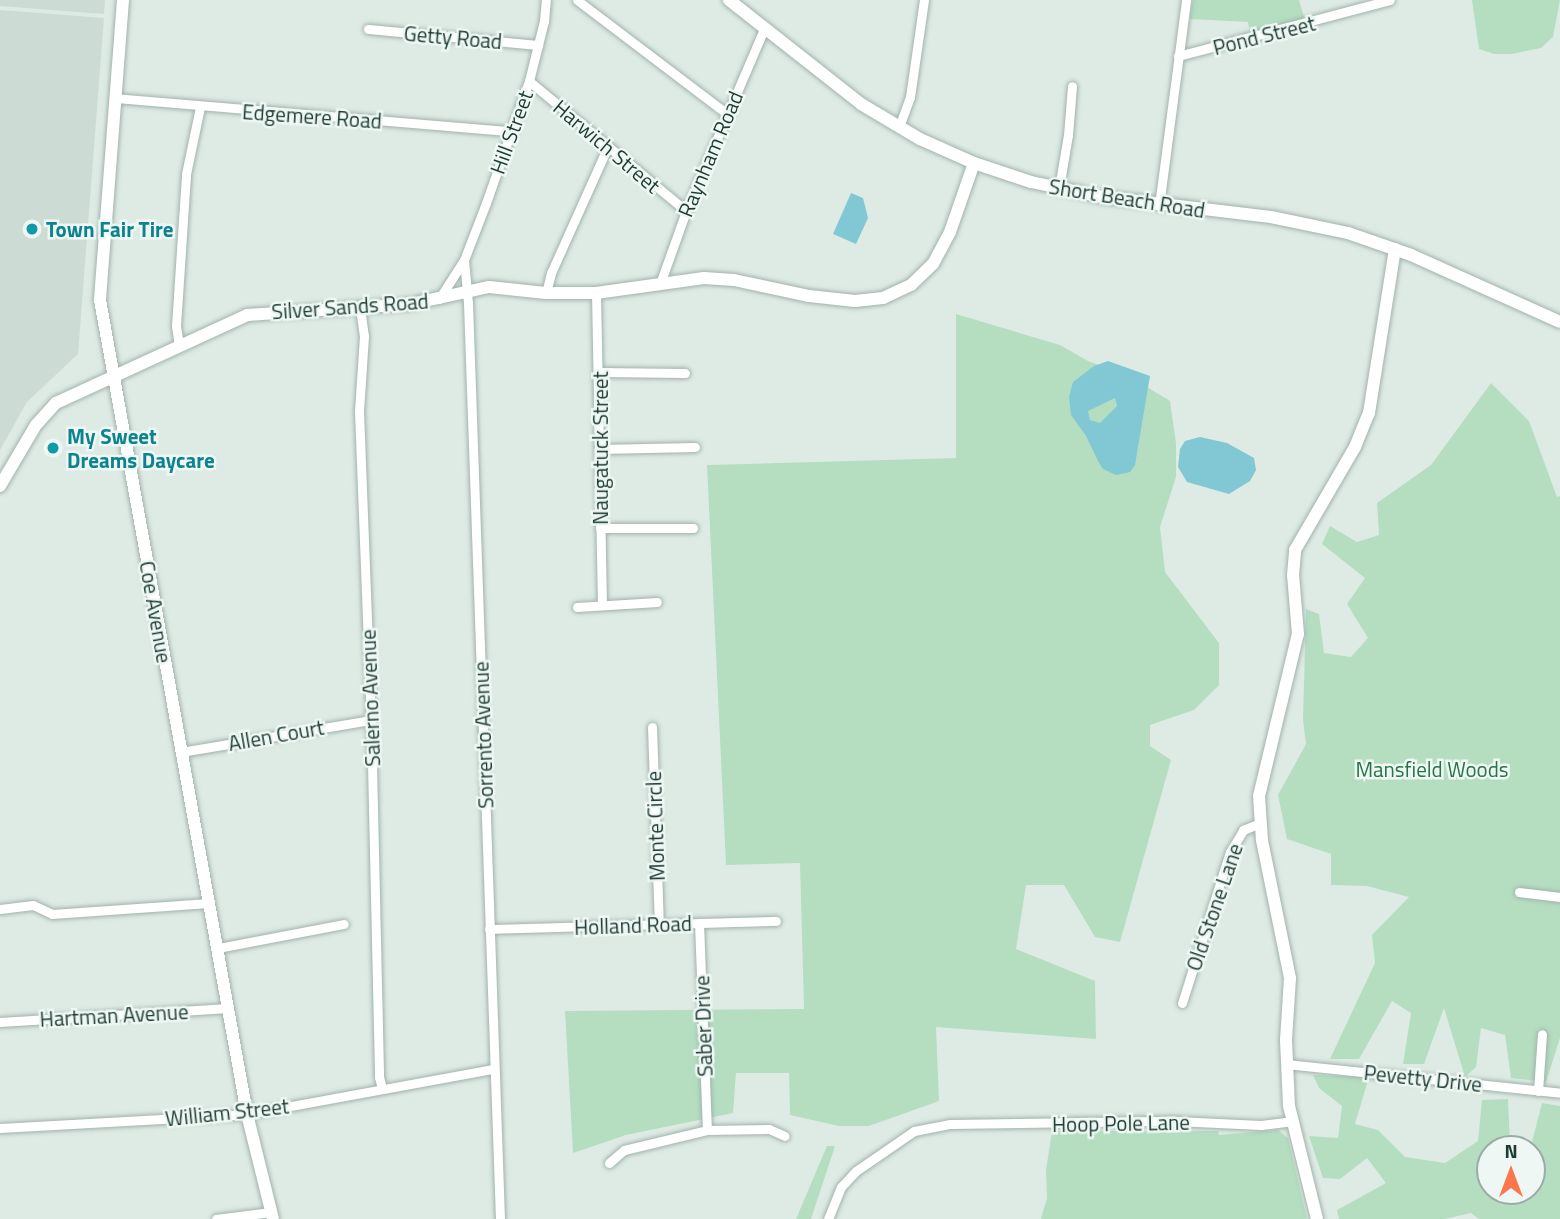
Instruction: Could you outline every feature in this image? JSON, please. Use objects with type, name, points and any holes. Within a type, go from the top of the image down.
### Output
[{"type":"main road","name":"Coe Avenue","points":[[123,0],[100,300],[247,1114],[272,1216]]},
{"type":"main road","name":"Short Beach Road","points":[[729,0],[821,76],[899,128],[974,163],[1059,188],[1159,206],[1295,221],[1395,249],[1560,322]]},
{"type":"main road","name":"Silver Sands Road","points":[[0,486],[48,410],[66,397],[247,315],[439,300],[497,287],[546,293],[596,293],[631,289],[661,281],[719,278],[786,293],[855,301],[895,294],[923,275],[943,248],[974,163]]},
{"type":"main road","points":[[1317,1219],[1292,1121],[1286,1064],[1290,996],[1288,958],[1260,823],[1262,780],[1298,634],[1293,575],[1295,550],[1355,447],[1369,414],[1395,249]]},
{"type":"street","name":"Hill Street","points":[[439,300],[464,260],[529,82],[546,0]]},
{"type":"street","points":[[577,0],[727,114]]},
{"type":"street","points":[[899,128],[910,97],[924,0]]},
{"type":"street","points":[[1159,206],[1186,0]]},
{"type":"street","name":"Pond Street","points":[[1178,56],[1390,0]]},
{"type":"street","name":"Getty Road","points":[[368,29],[538,45]]},
{"type":"street","name":"Raynham Road","points":[[661,281],[686,211],[764,29]]},
{"type":"street","name":"Harwich Street","points":[[529,82],[686,211]]},
{"type":"street","points":[[1059,188],[1068,135],[1072,86]]},
{"type":"street","name":"Edgemere Road","points":[[115,98],[509,131]]},
{"type":"street","points":[[179,345],[176,326],[186,174],[200,107]]},
{"type":"street","points":[[546,293],[551,273],[608,146]]},
{"type":"street","name":"Hill Street","points":[[464,260],[467,293]]},
{"type":"street","name":"Sorrento Avenue","points":[[467,293],[500,1219]]},
{"type":"street","name":"Naugatuck Street","points":[[596,293],[602,604]]},
{"type":"street","name":"Salerno Avenue","points":[[360,308],[364,335],[359,411],[371,720],[379,1077],[382,1088]]},
{"type":"street","points":[[599,372],[685,373]]},
{"type":"street","points":[[599,449],[695,447]]},
{"type":"street","points":[[600,528],[693,528]]},
{"type":"street","points":[[577,607],[657,602]]},
{"type":"street","name":"Allen Court","points":[[181,752],[371,720]]},
{"type":"street","name":"Monte Circle","points":[[652,727],[659,924]]},
{"type":"street","name":"Old Stone Lane","points":[[1182,1003],[1237,837],[1242,830],[1260,823]]},
{"type":"street","points":[[1519,892],[1560,897]]},
{"type":"street","points":[[0,909],[33,905],[52,914],[209,903]]},
{"type":"street","name":"Holland Road","points":[[489,929],[776,921]]},
{"type":"street","name":"Saber Drive","points":[[699,923],[707,1130]]},
{"type":"street","points":[[218,948],[344,924]]},
{"type":"street","name":"Hartman Avenue","points":[[0,1022],[229,1008]]},
{"type":"street","points":[[1538,1091],[1542,1034]]},
{"type":"street","name":"Pevetty Drive","points":[[1286,1064],[1560,1093]]},
{"type":"street","name":"William Street","points":[[0,1128],[247,1114],[493,1069]]},
{"type":"street","name":"Hoop Pole Lane","points":[[828,1219],[841,1188],[872,1157],[914,1131],[950,1124],[1175,1121],[1261,1125],[1292,1121]]},
{"type":"street","points":[[609,1163],[624,1150],[707,1130],[769,1129],[785,1136]]},
{"type":"street","points":[[216,1219],[272,1216]]},
{"type":"shaded area","points":[[0,0],[105,0],[104,14],[0,6]]},
{"type":"shaded area","points":[[0,10],[104,18],[78,354],[27,402],[0,450]]},
{"type":"green space","points":[[1193,0],[1299,0],[1305,20],[1250,33],[1248,22],[1190,19]]},
{"type":"green space","points":[[1472,0],[1560,0],[1553,37],[1541,48],[1512,54],[1494,54],[1479,49]]},
{"type":"green space","points":[[956,314],[1060,345],[1088,361],[1129,376],[1170,401],[1176,443],[1176,477],[1160,527],[1165,572],[1219,643],[1219,685],[1194,710],[1150,725],[1150,746],[1171,760],[1120,942],[1095,937],[1064,885],[1026,885],[1016,949],[1095,981],[1096,1039],[936,1027],[939,1101],[869,1126],[839,1126],[790,1115],[789,1073],[736,1073],[733,1113],[626,1135],[573,1153],[565,1011],[804,1009],[800,863],[726,865],[707,465],[956,458]]},
{"type":"green space","name":"Mansfield Woods","points":[[1491,383],[1529,421],[1557,497],[1560,496],[1560,1038],[1546,1082],[1511,1078],[1505,1035],[1481,1028],[1476,1067],[1465,1077],[1444,1008],[1424,1064],[1403,1064],[1411,1013],[1392,1001],[1359,1059],[1330,1059],[1375,963],[1372,935],[1409,897],[1367,886],[1331,885],[1331,854],[1287,839],[1278,795],[1306,744],[1303,720],[1306,609],[1319,614],[1324,653],[1351,657],[1368,638],[1347,604],[1365,578],[1322,544],[1330,526],[1357,542],[1379,535],[1377,503],[1431,465]]},
{"type":"green space","points":[[1313,1075],[1369,1077],[1355,1124],[1378,1130],[1405,1157],[1445,1163],[1476,1142],[1476,1205],[1546,1205],[1546,1135],[1534,1135],[1542,1103],[1560,1106],[1560,1219],[1479,1219],[1471,1213],[1445,1219],[1339,1219],[1337,1210],[1386,1183],[1367,1158],[1340,1179],[1323,1178],[1309,1136],[1338,1138],[1342,1106],[1319,1088]]},
{"type":"green space","points":[[1508,1099],[1510,1135],[1479,1135],[1482,1100]]},
{"type":"green space","points":[[1278,1130],[1288,1138],[1307,1219],[1041,1219],[1047,1198],[1046,1170],[1052,1131],[1218,1131],[1219,1135]]},
{"type":"green space","points":[[827,1146],[835,1146],[811,1219],[796,1219]]},
{"type":"water","points":[[851,193],[863,198],[868,218],[856,244],[833,234]]},
{"type":"water","points":[[1108,361],[1150,376],[1135,465],[1130,472],[1116,475],[1103,469],[1086,436],[1071,415],[1069,397],[1073,382],[1094,366]],"holes":[[[1115,398],[1117,406],[1100,423],[1090,420],[1088,411]]]},
{"type":"water","points":[[1200,437],[1227,443],[1254,458],[1256,470],[1250,481],[1229,494],[1187,482],[1178,467],[1180,449],[1185,441]]},
{"type":"place","name":"Town Fair Tire","points":[[32,229]]},
{"type":"place","name":"My Sweet Dreams Daycare","points":[[53,448]]}]
